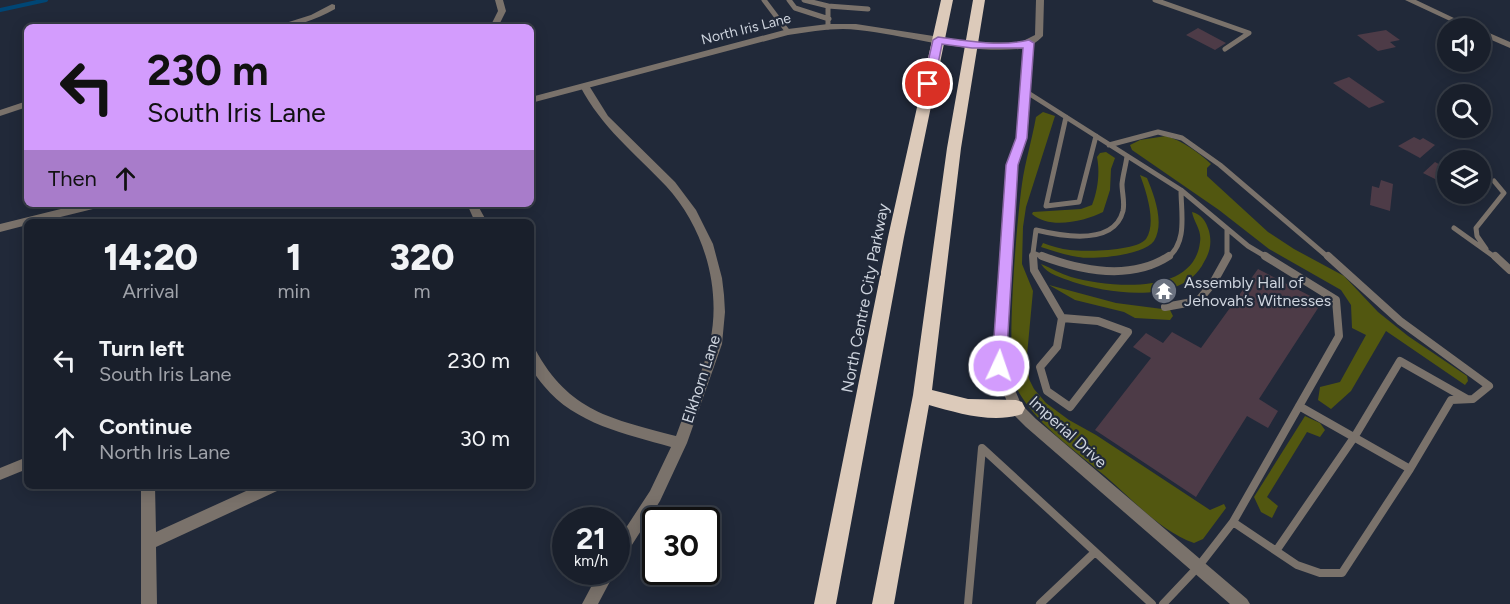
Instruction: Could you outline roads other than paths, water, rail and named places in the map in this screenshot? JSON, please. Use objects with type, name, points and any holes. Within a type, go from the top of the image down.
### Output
[{"type":"highway","name":"North Centre City Parkway","points":[[825,604],[896,237],[947,0]]},
{"type":"highway","points":[[883,604],[922,395],[954,148],[980,0]]},
{"type":"highway","points":[[922,395],[968,408],[991,410],[1016,408]]},
{"type":"street","points":[[496,24],[502,16],[502,4],[499,0]]},
{"type":"street","name":"Imperial Drive","points":[[1040,0],[1039,36],[1029,43],[1022,138],[1012,165],[999,366],[1016,408],[1242,604]]},
{"type":"street","points":[[1409,0],[1449,18]]},
{"type":"street","points":[[288,24],[314,17],[332,7]]},
{"type":"street","name":"North Iris Lane","points":[[534,99],[829,23],[972,45],[1020,46],[1029,43]]},
{"type":"street","points":[[1491,37],[1510,45]]},
{"type":"street","name":"Elkhorn Lane","points":[[585,86],[594,105],[608,124],[683,198],[697,221],[715,264],[718,328],[713,354],[680,443],[659,488],[630,535]]},
{"type":"street","points":[[0,113],[24,105]]},
{"type":"street","points":[[36,219],[85,207]]},
{"type":"street","points":[[0,228],[24,222]]},
{"type":"street","points":[[534,358],[551,389],[588,416],[680,443]]},
{"type":"street","points":[[0,474],[24,464]]},
{"type":"street","points":[[148,489],[149,604]]},
{"type":"street","points":[[148,543],[265,489]]},
{"type":"street","points":[[590,604],[600,585]]},
{"type":"lane","points":[[764,0],[788,33]]},
{"type":"lane","points":[[789,0],[795,8],[829,23],[828,6]]},
{"type":"lane","points":[[804,0],[828,6],[868,9]]},
{"type":"lane","points":[[1155,0],[1249,33],[1225,49]]},
{"type":"lane","points":[[1025,91],[1180,190],[1248,246],[1336,300],[1339,336],[1233,522],[1198,567],[1163,604]]},
{"type":"lane","points":[[1066,117],[1046,206],[1079,202],[1096,136]]},
{"type":"lane","points":[[1109,145],[1158,132],[1182,138],[1220,165],[1400,321],[1489,386],[1473,399],[1451,400],[1410,469],[1342,573],[1320,573],[1297,565],[1233,522]]},
{"type":"lane","points":[[1062,318],[1098,321],[1128,332],[1070,408],[1047,391],[1040,368],[1057,346],[1062,318],[1034,270],[1035,230],[1055,235],[1077,236],[1100,233],[1115,227],[1123,213],[1122,183],[1127,156]]},
{"type":"lane","points":[[1486,249],[1477,236],[1476,228],[1504,193],[1494,181]]},
{"type":"lane","points":[[1033,253],[1057,263],[1100,273],[1138,270],[1169,258],[1180,243],[1180,190]]},
{"type":"lane","points":[[1454,228],[1486,249],[1510,270]]},
{"type":"lane","points":[[1165,307],[1198,301],[1213,283],[1229,255],[1227,229]]},
{"type":"lane","points":[[1276,551],[1355,436],[1400,361],[1468,399]]},
{"type":"lane","points":[[1299,406],[1410,469]]},
{"type":"lane","points":[[968,604],[982,448],[1152,604]]},
{"type":"lane","points":[[1040,604],[1095,552]]},
{"type":"waterway","points":[[0,10],[46,0]]},
{"type":"place","name":"Assembly Hall of Jehovah’s Witnesses","points":[[1164,291]]}]
